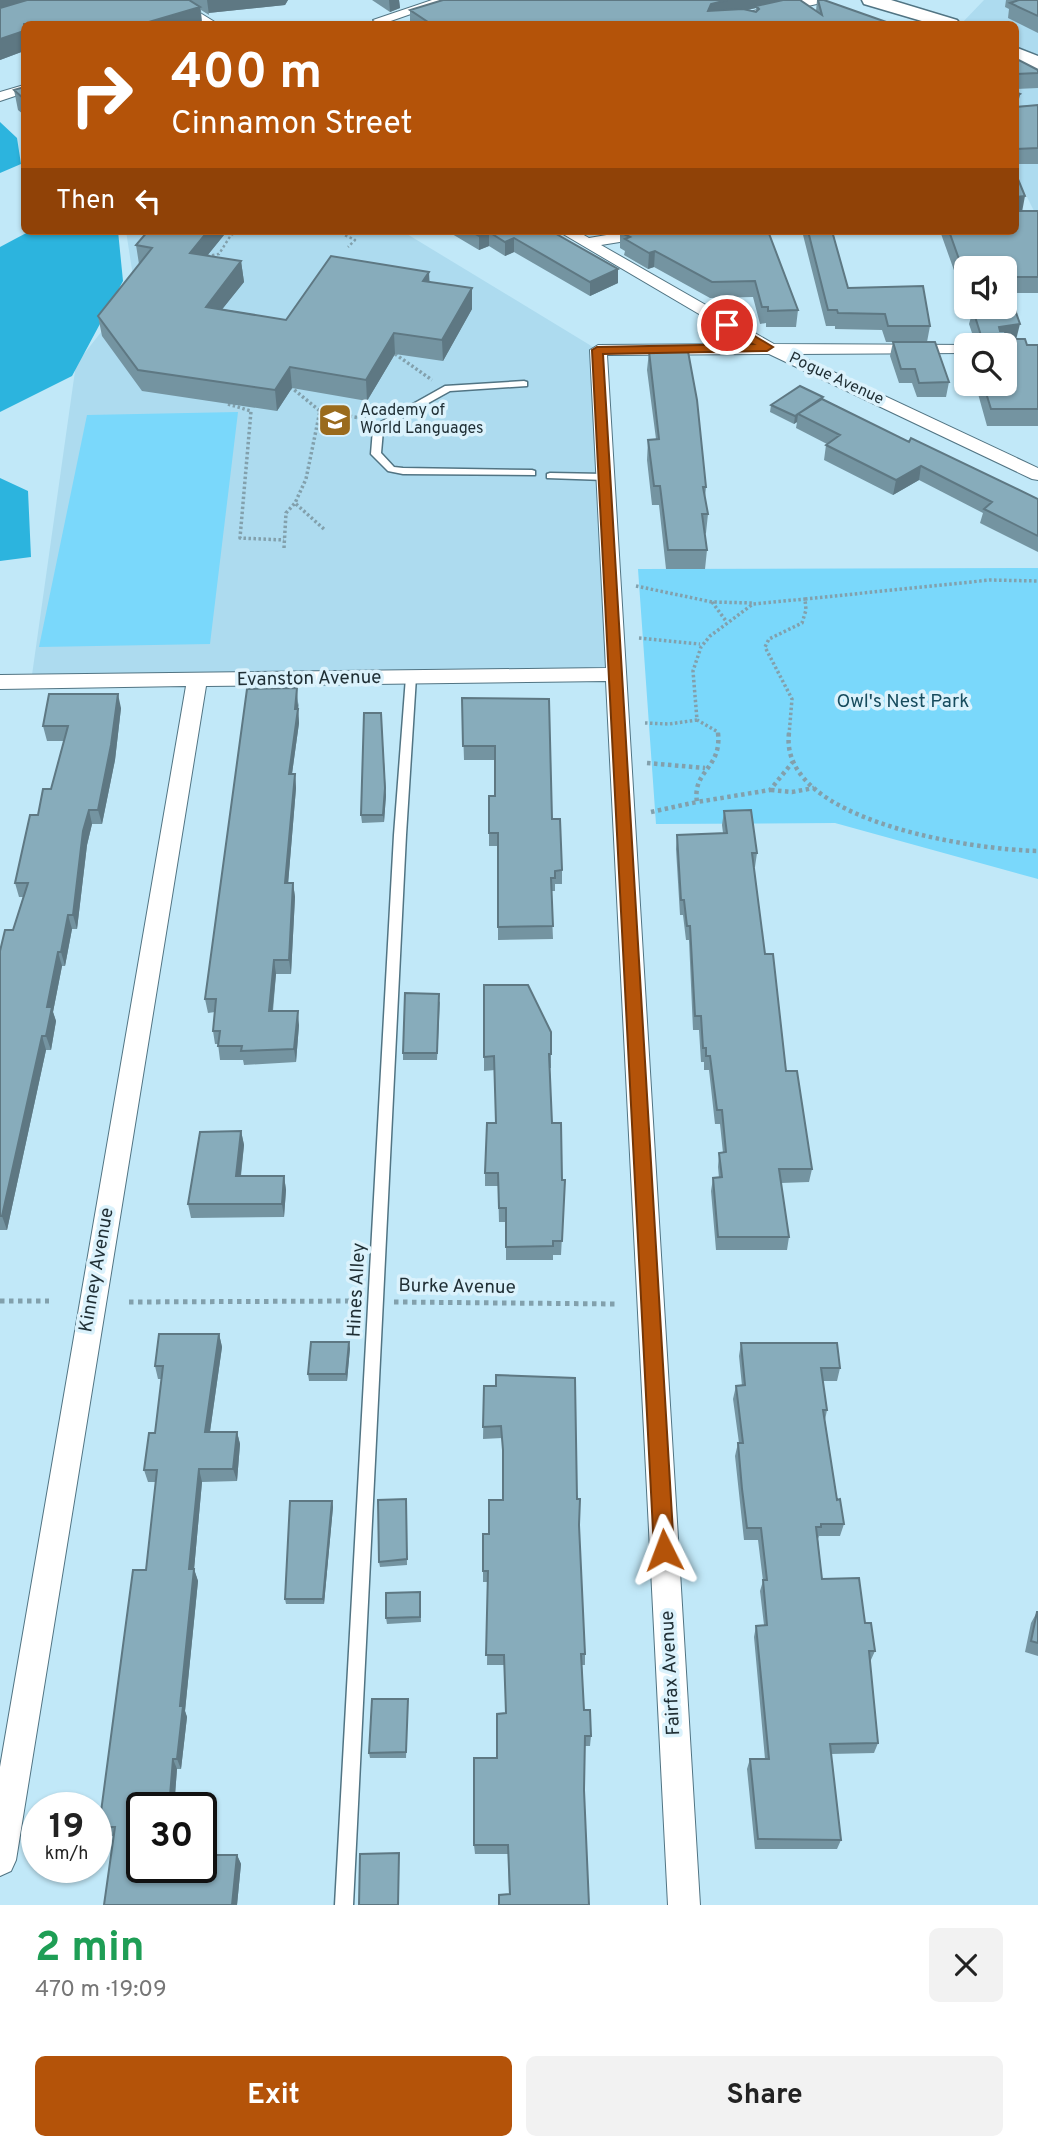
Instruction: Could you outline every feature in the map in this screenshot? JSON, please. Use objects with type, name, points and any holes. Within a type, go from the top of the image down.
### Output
[{"type":"main road","points":[[871,0],[940,21]]},
{"type":"main road","points":[[1019,54],[1038,64]]},
{"type":"street","points":[[170,0],[206,21]]},
{"type":"street","points":[[380,20],[445,0]]},
{"type":"street","points":[[749,21],[816,0]]},
{"type":"street","points":[[0,97],[21,90]]},
{"type":"street","name":"Pogue Avenue","points":[[573,235],[767,347],[1038,475]]},
{"type":"street","points":[[586,243],[633,235]]},
{"type":"street","points":[[767,347],[954,348]]},
{"type":"street","name":"Fairfax Avenue","points":[[684,1905],[597,350],[767,347]]},
{"type":"street","name":"Evanston Avenue","points":[[0,682],[617,674]]},
{"type":"street","name":"Kinney Avenue","points":[[0,1860],[197,681]]},
{"type":"lane","points":[[524,384],[448,388],[382,425],[378,429],[376,454],[391,469],[403,471],[532,473]]},
{"type":"lane","points":[[550,476],[605,477]]},
{"type":"lane","name":"Hines Alley","points":[[344,1905],[400,835],[411,677]]},
{"type":"path","points":[[207,256],[219,254],[230,235]]},
{"type":"path","points":[[344,235],[355,240],[348,247]]},
{"type":"path","points":[[395,354],[432,380]]},
{"type":"path","points":[[292,388],[320,411],[367,419]]},
{"type":"path","points":[[228,404],[251,411],[240,538],[284,540]]},
{"type":"path","points":[[284,548],[286,513],[296,504],[308,476],[320,411]]},
{"type":"path","points":[[296,504],[325,530]]},
{"type":"path","points":[[636,586],[712,602],[753,603],[990,579],[1038,581]]},
{"type":"path","points":[[805,599],[806,610],[802,623],[769,639],[765,647],[768,658],[787,683],[792,699],[789,743],[792,763],[814,788],[858,812],[941,842],[983,849],[1038,851]]},
{"type":"path","points":[[712,602],[726,621]]},
{"type":"path","points":[[697,720],[694,665],[700,644],[726,621],[753,603]]},
{"type":"path","points":[[639,638],[700,644]]},
{"type":"path","points":[[645,723],[669,724],[697,720],[718,732],[719,750],[696,782],[694,793],[697,802]]},
{"type":"path","points":[[647,763],[705,768]]},
{"type":"path","points":[[770,790],[792,763]]},
{"type":"path","points":[[651,812],[770,790],[792,792],[814,788]]},
{"type":"path","points":[[0,1301],[49,1301]]},
{"type":"path","name":"Burke Avenue","points":[[129,1303],[376,1301],[617,1304]]},
{"type":"shaded area","points":[[984,0],[1038,0],[1038,219],[1019,181],[1019,21],[964,21]]},
{"type":"shaded area","points":[[0,122],[17,138],[21,164],[0,173]]},
{"type":"shaded area","points":[[22,235],[118,235],[123,281],[72,376],[0,412],[0,247]]},
{"type":"shaded area","name":"Academy of World Languages","points":[[127,235],[409,235],[598,350],[617,674],[31,682],[76,364],[135,289]]},
{"type":"shaded area","points":[[0,478],[28,491],[31,557],[0,561]]},
{"type":"green space","points":[[238,412],[210,644],[39,647],[87,415]]},
{"type":"green space","name":"Owl's Nest Park","points":[[1038,568],[1038,879],[835,823],[656,824],[638,569]]},
{"type":"building","points":[[27,0],[189,0],[200,7],[152,21],[21,21],[21,32],[0,39],[0,8]]},
{"type":"building","points":[[443,0],[727,0],[711,4],[708,11],[743,9],[756,12],[759,9],[756,6],[783,0],[800,0],[822,15],[818,0],[824,0],[884,21],[426,21],[410,10]]},
{"type":"building","points":[[1038,0],[1038,16],[1010,3]]},
{"type":"building","points":[[1019,60],[1038,70],[1038,73],[1019,74]]},
{"type":"building","points":[[1038,105],[1038,148],[1019,149],[1019,107]]},
{"type":"building","points":[[1019,182],[1025,196],[1019,197]]},
{"type":"building","points":[[1019,211],[1038,211],[1038,277],[1017,277],[1017,256],[958,256],[950,235],[1019,235]]},
{"type":"building","points":[[145,235],[205,235],[190,253],[241,261],[206,307],[286,320],[331,256],[429,272],[423,281],[472,288],[442,340],[394,333],[366,380],[290,367],[275,390],[138,370],[98,316],[152,248],[136,245]]},
{"type":"building","points":[[494,235],[558,235],[618,269],[590,282],[514,238],[505,242]]},
{"type":"building","points":[[626,235],[770,235],[798,310],[768,311],[768,307],[762,307],[755,281],[712,282],[655,251],[649,253],[625,239],[630,237]]},
{"type":"building","points":[[809,235],[833,235],[848,288],[923,286],[930,326],[888,326],[885,314],[838,313],[837,310],[828,310]]},
{"type":"building","points":[[1017,315],[1020,324],[999,327],[1000,331],[1005,333],[980,333],[976,319],[1017,319]]},
{"type":"building","points":[[1017,339],[1025,339],[1027,345],[1038,345],[1038,409],[991,409],[987,396],[1017,396]]},
{"type":"building","points":[[893,342],[935,342],[949,382],[919,383],[915,369],[901,369]]},
{"type":"building","points":[[687,346],[697,400],[706,487],[703,487],[708,514],[702,514],[707,550],[668,550],[660,486],[654,486],[648,440],[659,439],[649,351],[656,351],[655,347]]},
{"type":"building","points":[[800,386],[823,397],[795,416],[771,405]]},
{"type":"building","points":[[822,399],[909,442],[911,438],[1038,499],[1038,536],[984,509],[992,502],[921,466],[896,480],[826,445],[840,435],[798,414]]},
{"type":"building","points":[[297,688],[295,709],[298,709],[289,774],[295,774],[285,883],[293,883],[289,960],[274,960],[269,1011],[298,1011],[294,1049],[241,1051],[242,1046],[218,1046],[220,1031],[213,1031],[216,999],[205,999],[247,689]]},
{"type":"building","points":[[49,694],[118,694],[98,810],[89,810],[83,831],[73,915],[68,915],[61,952],[58,952],[47,1007],[52,1007],[46,1036],[42,1036],[0,1216],[0,951],[5,930],[13,930],[28,883],[15,883],[30,815],[38,815],[43,789],[51,789],[68,726],[43,726]]},
{"type":"building","points":[[462,698],[549,699],[552,819],[560,819],[562,870],[555,871],[555,878],[551,878],[553,926],[498,927],[498,833],[489,833],[489,796],[495,796],[495,746],[463,746]]},
{"type":"building","points":[[364,713],[381,713],[385,788],[383,815],[361,815]]},
{"type":"building","points":[[751,810],[757,853],[752,853],[765,954],[773,954],[786,1071],[797,1071],[812,1169],[779,1169],[789,1237],[718,1237],[713,1178],[722,1177],[719,1153],[726,1152],[722,1110],[717,1110],[710,1056],[706,1056],[706,1048],[703,1048],[701,1016],[695,1016],[690,926],[687,926],[684,900],[681,900],[677,835],[727,833],[724,811]]},
{"type":"building","points":[[484,985],[528,985],[551,1032],[549,1054],[552,1123],[561,1123],[562,1180],[565,1180],[562,1241],[553,1241],[553,1246],[506,1247],[506,1208],[499,1208],[498,1173],[485,1173],[487,1123],[496,1123],[494,1056],[484,1057]]},
{"type":"building","points":[[405,993],[439,994],[437,1053],[403,1053]]},
{"type":"building","points":[[241,1131],[236,1176],[284,1176],[282,1204],[188,1204],[200,1132]]},
{"type":"building","points":[[159,1334],[219,1334],[205,1432],[237,1432],[233,1469],[199,1469],[189,1569],[194,1569],[177,1759],[173,1759],[170,1792],[126,1792],[126,1883],[217,1883],[217,1855],[237,1855],[232,1905],[104,1905],[107,1883],[112,1883],[115,1827],[112,1827],[112,1792],[104,1792],[133,1570],[146,1570],[157,1470],[144,1470],[149,1433],[155,1433],[163,1366],[155,1366]]},
{"type":"building","points":[[311,1342],[349,1342],[346,1374],[308,1374]]},
{"type":"building","points":[[741,1343],[837,1343],[840,1368],[821,1368],[827,1410],[823,1410],[837,1500],[840,1499],[844,1524],[821,1524],[821,1527],[816,1527],[822,1579],[859,1578],[865,1623],[871,1623],[875,1651],[869,1651],[878,1743],[830,1744],[841,1840],[758,1839],[750,1759],[769,1759],[756,1626],[767,1625],[763,1580],[767,1580],[761,1528],[747,1528],[742,1489],[738,1443],[743,1443],[736,1386],[745,1385]]},
{"type":"building","points":[[496,1375],[575,1378],[577,1499],[580,1499],[585,1654],[581,1654],[584,1710],[590,1710],[591,1736],[585,1736],[584,1790],[589,1905],[499,1905],[499,1895],[510,1894],[508,1845],[474,1845],[474,1758],[497,1758],[497,1714],[506,1713],[504,1655],[486,1655],[488,1571],[483,1571],[483,1534],[489,1534],[489,1500],[503,1500],[501,1426],[483,1427],[484,1386],[496,1386]]},
{"type":"building","points":[[406,1499],[407,1559],[379,1562],[378,1500]]},
{"type":"building","points":[[290,1501],[332,1501],[323,1599],[285,1599]]},
{"type":"building","points":[[420,1592],[420,1617],[386,1618],[386,1593]]},
{"type":"building","points":[[1038,1612],[1038,1643],[1031,1641]]},
{"type":"building","points":[[372,1699],[408,1699],[406,1752],[369,1753]]},
{"type":"building","points":[[399,1853],[398,1905],[359,1905],[360,1854]]},
{"type":"place","name":"Academy of World Languages","points":[[335,420]]},
{"type":"route","points":[[664,1550],[621,741],[613,648],[597,350],[767,347],[727,325]]}]
